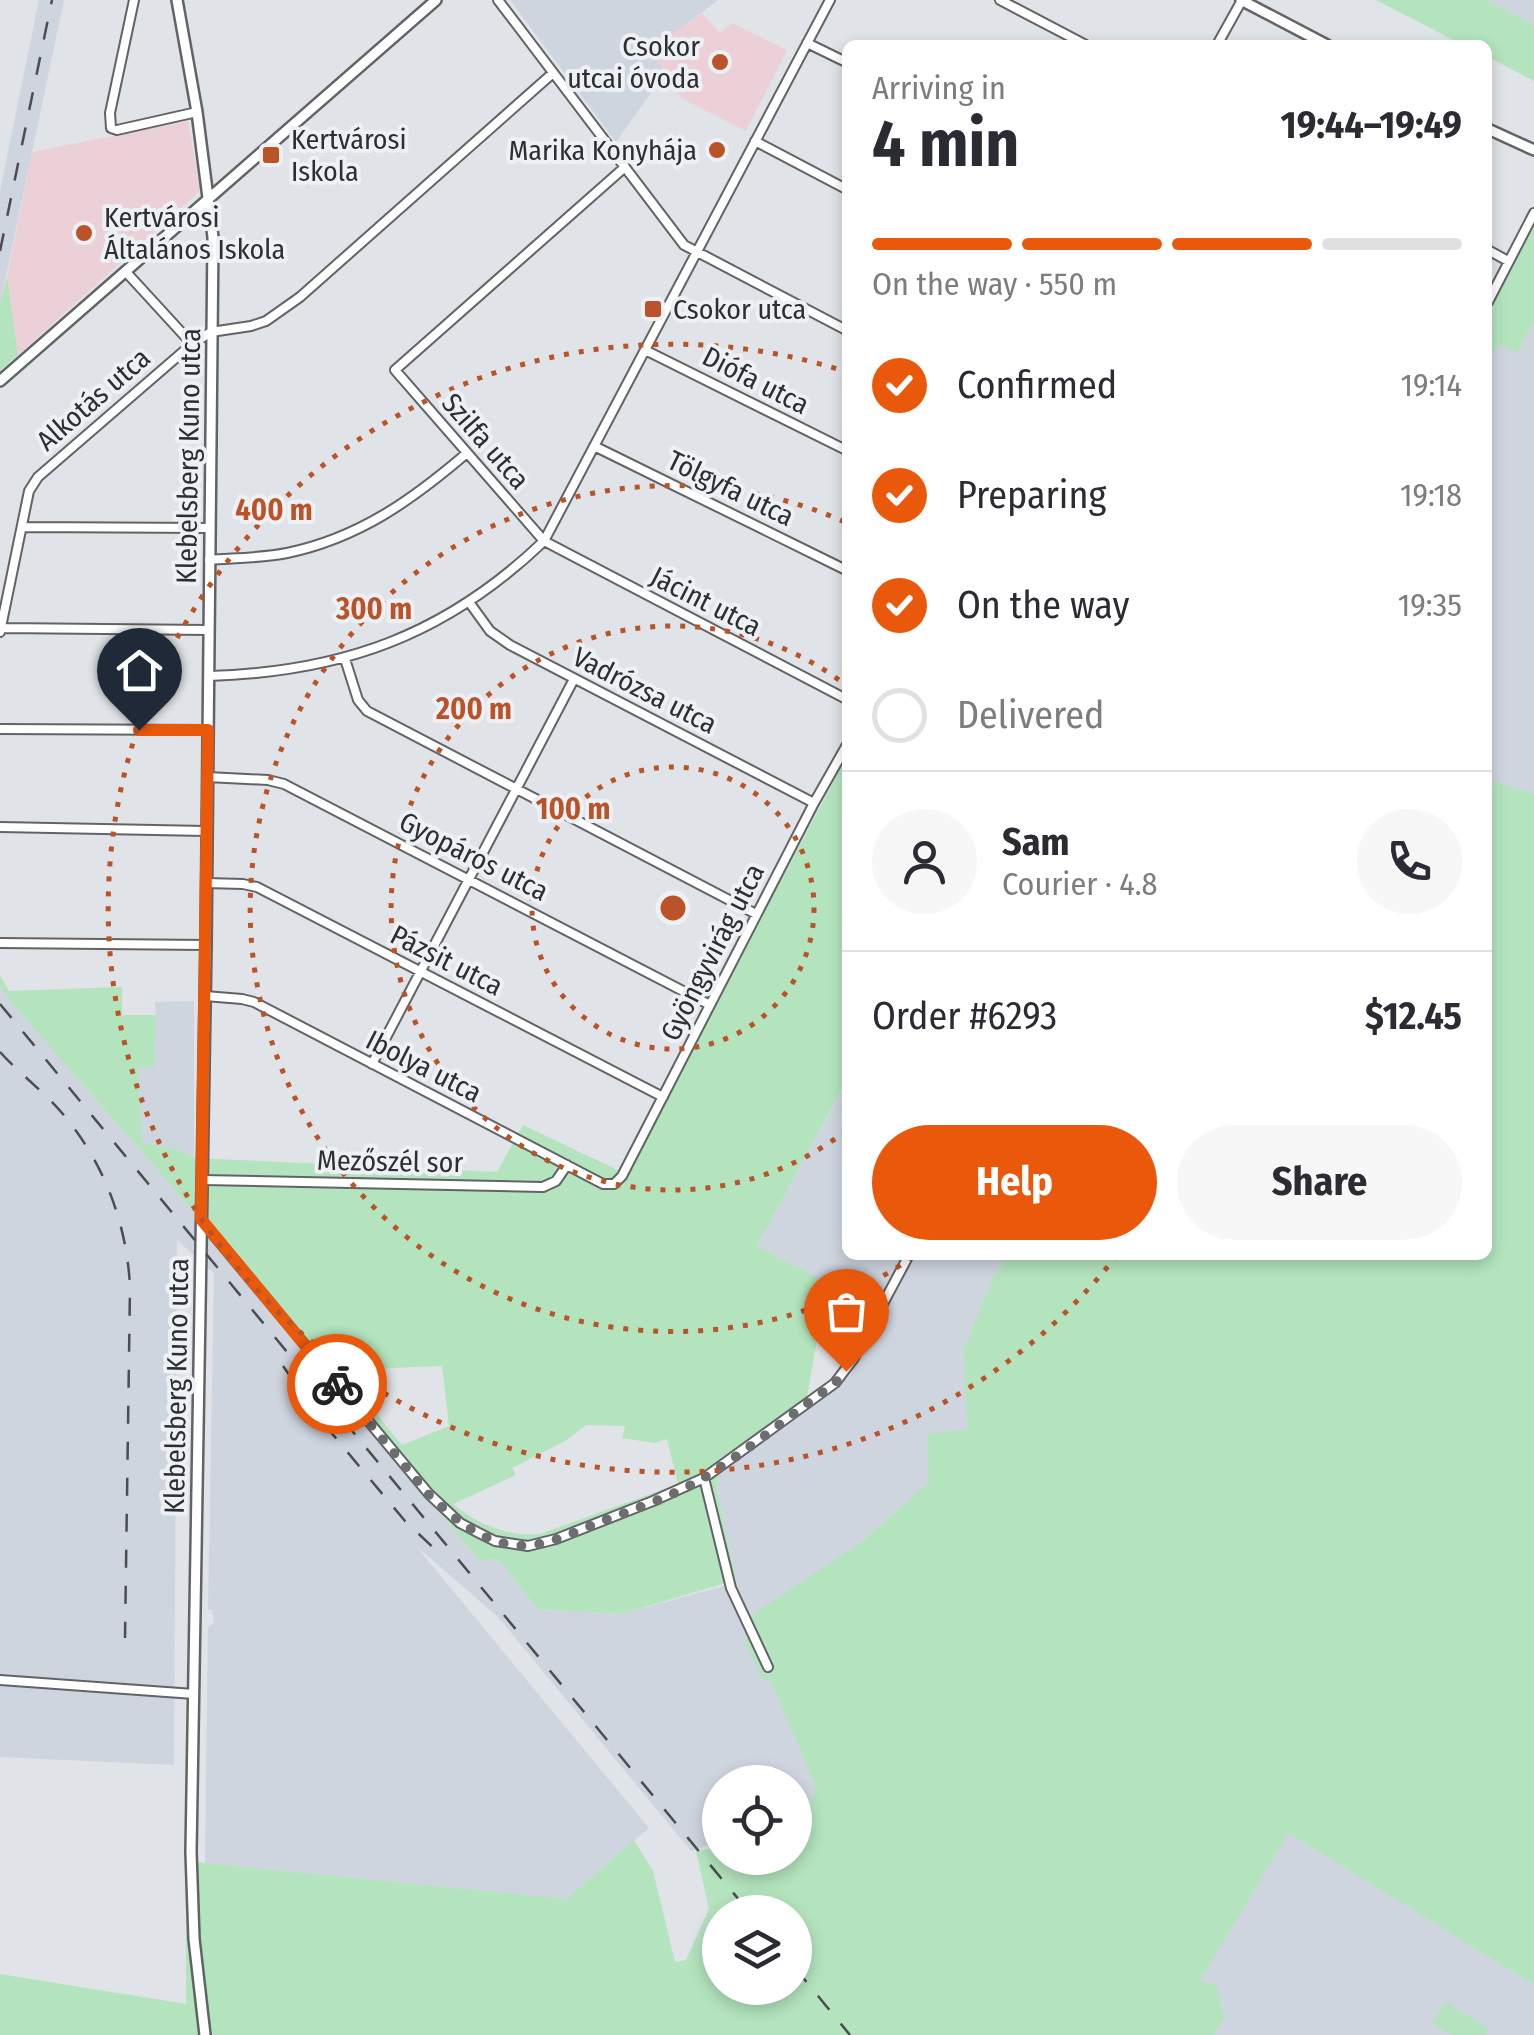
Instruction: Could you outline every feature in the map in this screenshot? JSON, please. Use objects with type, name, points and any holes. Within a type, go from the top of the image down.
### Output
[{"type":"street","points":[[134,0],[110,113],[111,128],[117,130],[197,112]]},
{"type":"street","name":"Klebelsberg Kuno utca","points":[[177,0],[210,196],[213,238],[192,1896],[205,2035]]},
{"type":"street","points":[[0,381],[436,0]]},
{"type":"street","points":[[498,0],[684,245],[842,329]]},
{"type":"street","points":[[209,676],[287,671],[345,658],[420,630],[468,602],[544,541],[830,0]]},
{"type":"street","points":[[1000,0],[1076,40]]},
{"type":"street","points":[[1220,40],[1242,0],[1318,40]]},
{"type":"street","points":[[807,42],[842,60]]},
{"type":"street","points":[[211,332],[251,326],[282,311],[553,73]]},
{"type":"street","points":[[1492,130],[1534,150]]},
{"type":"street","points":[[755,141],[842,187]]},
{"type":"street","name":"Szilfa utca","points":[[544,541],[395,370],[625,167]]},
{"type":"street","points":[[1492,294],[1534,213]]},
{"type":"street","points":[[1492,252],[1508,261]]},
{"type":"street","name":"Klebelsberg Kuno utca","points":[[126,272],[192,344]]},
{"type":"street","name":"Alkotás utca","points":[[0,630],[29,491],[38,477],[192,344],[211,332]]},
{"type":"street","name":"Diófa utca","points":[[645,350],[842,448]]},
{"type":"street","name":"Tölgyfa utca","points":[[594,446],[842,568]]},
{"type":"street","points":[[210,560],[283,554],[366,526],[423,491],[468,453]]},
{"type":"street","points":[[22,526],[210,528]]},
{"type":"street","name":"Jácint utca","points":[[544,541],[842,697]]},
{"type":"street","name":"Vadrózsa utca","points":[[468,602],[498,639],[814,803]]},
{"type":"street","points":[[0,630],[209,630]]},
{"type":"street","points":[[345,658],[358,700],[367,711],[756,914]]},
{"type":"street","points":[[372,1064],[574,679]]},
{"type":"street","points":[[0,729],[208,730]]},
{"type":"street","name":"Gyöngyvirág utca","points":[[619,1182],[842,754]]},
{"type":"street","name":"Gyopáros utca","points":[[207,778],[284,784],[710,1005]]},
{"type":"street","points":[[0,828],[206,830]]},
{"type":"street","name":"Pázsit utca","points":[[206,883],[257,887],[663,1097]]},
{"type":"street","points":[[0,943],[206,945]]},
{"type":"street","name":"Ibolya utca","points":[[205,996],[254,1002],[608,1186],[619,1182]]},
{"type":"street","name":"Mezőszél sor","points":[[202,1180],[543,1187],[556,1181],[567,1165]]},
{"type":"street","points":[[201,1219],[428,1494],[478,1534],[513,1545],[542,1544],[704,1478],[835,1383],[854,1358],[906,1260]]},
{"type":"street","points":[[704,1478],[731,1588],[768,1667]]},
{"type":"street","points":[[0,1680],[194,1694]]},
{"type":"shaded area","points":[[39,0],[64,0],[0,304],[0,191]]},
{"type":"shaded area","points":[[510,0],[718,0],[652,50],[665,73],[616,142]]},
{"type":"shaded area","points":[[1486,0],[1534,0],[1534,25]]},
{"type":"shaded area","name":"Csokor utcai óvoda","points":[[702,13],[720,33],[732,23],[787,50],[746,131],[681,98],[651,50]]},
{"type":"shaded area","name":"Kertvárosi Általános Iskola","points":[[188,121],[200,191],[18,355],[7,276],[32,152]]},
{"type":"shaded area","points":[[1534,322],[1534,793],[1492,781],[1492,354],[1498,343],[1517,353]]},
{"type":"shaded area","points":[[0,986],[188,1205],[245,1282],[480,1561],[494,1559],[501,1563],[538,1609],[621,1614],[736,1580],[717,1487],[719,1471],[850,1376],[883,1315],[757,1246],[842,1090],[842,1260],[1004,1260],[991,1282],[964,1352],[968,1429],[929,1482],[744,1640],[765,1680],[770,1678],[807,1765],[702,1765],[702,1847],[691,1851],[498,1617],[415,1545],[649,1828],[567,1899],[205,1863],[208,1627],[214,1621],[212,1610],[208,1610],[214,1273],[177,1240],[174,1765],[0,1757]]},
{"type":"shaded area","points":[[194,1001],[194,1158],[185,1152],[141,1142],[138,1067],[156,1015],[155,1002]]},
{"type":"shaded area","points":[[1289,1832],[1534,1985],[1534,2035],[1214,2035],[1224,2019],[1200,1981]]},
{"type":"green space","points":[[1376,0],[1486,0],[1534,25],[1534,81],[1492,59],[1492,40],[1453,40]]},
{"type":"green space","points":[[1534,218],[1534,322],[1517,353],[1498,344],[1492,355],[1492,299]]},
{"type":"green space","points":[[7,276],[18,355],[0,371],[0,304]]},
{"type":"green space","points":[[842,765],[842,1089],[757,1246],[827,1283],[805,1408],[719,1472],[717,1487],[736,1580],[621,1614],[538,1609],[501,1563],[494,1559],[480,1561],[245,1282],[188,1205],[17,1009],[0,986],[0,975],[9,991],[122,987],[122,1015],[156,1015],[154,1067],[138,1068],[142,1142],[185,1152],[194,1158],[497,1172],[523,1125],[626,1174]],"holes":[[[442,1366],[449,1426],[402,1445],[340,1370]],[[586,1425],[625,1426],[622,1438],[655,1443],[667,1439],[678,1484],[540,1534],[494,1528],[453,1504],[516,1475],[512,1468],[565,1441]]]},
{"type":"green space","points":[[1492,781],[1534,793],[1534,1985],[1289,1833],[1200,1981],[1217,1986],[1224,2019],[1214,2035],[0,2035],[0,1974],[186,2004],[186,1861],[567,1899],[634,1840],[653,1871],[675,1962],[686,1960],[702,1925],[702,2005],[812,2005],[812,1895],[706,1895],[696,1851],[702,1850],[702,1875],[812,1875],[812,1765],[807,1765],[770,1679],[764,1681],[743,1640],[749,1637],[742,1622],[860,1543],[929,1482],[927,1434],[968,1429],[963,1352],[1004,1260],[1492,1260]]},
{"type":"green space","points":[[1446,2002],[1489,2029],[1485,2035],[1451,2035],[1432,2023]]},
{"type":"railway","points":[[0,251],[52,0]]},
{"type":"railway","points":[[0,1004],[735,1895]]},
{"type":"railway","points":[[0,1052],[77,1132],[111,1195],[124,1240],[130,1287],[125,1638]]},
{"type":"railway","points":[[283,1366],[324,1424],[405,1521],[440,1554]]},
{"type":"railway","points":[[812,1989],[850,2035]]},
{"type":"way so far","points":[[337,1384],[444,1510],[478,1534],[528,1546],[556,1539],[704,1478],[846,1371]]},
{"type":"place","name":"Csokor utcai óvoda","points":[[720,62]]},
{"type":"place","name":"Marika Konyhája","points":[[717,150]]},
{"type":"place","name":"Kertvárosi Iskola","points":[[271,155]]},
{"type":"place","name":"Kertvárosi Általános Iskola","points":[[84,233]]},
{"type":"place","name":"Csokor utca","points":[[653,309]]},
{"type":"route","points":[[139,730],[208,730],[201,1219],[337,1384]]}]
